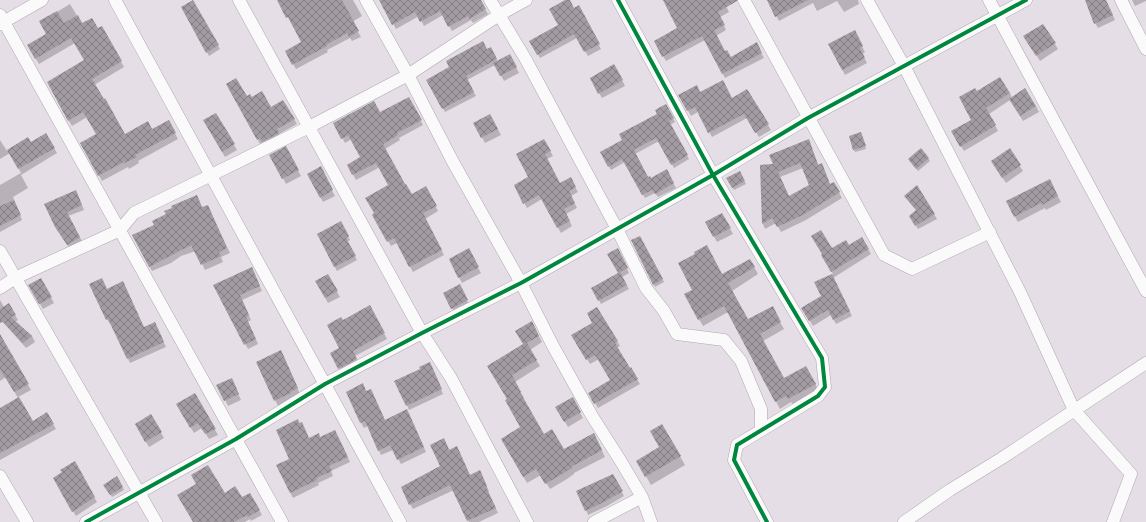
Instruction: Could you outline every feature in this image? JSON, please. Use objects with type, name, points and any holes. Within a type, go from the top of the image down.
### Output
[{"type":"street","points":[[42,0],[1,20],[120,230],[282,522]]},
{"type":"street","points":[[116,0],[400,522]]},
{"type":"street","points":[[240,0],[422,333],[451,378],[527,522]]},
{"type":"street","points":[[366,0],[592,416],[642,497],[651,522]]},
{"type":"street","points":[[490,0],[525,58],[617,229],[646,288],[664,311],[677,334],[724,340],[741,361],[761,409],[762,430]]},
{"type":"street","points":[[0,288],[15,278],[120,230],[134,213],[408,75],[499,15],[526,0]]},
{"type":"street","points":[[618,0],[713,175],[822,358],[825,387],[818,396],[737,445],[734,460],[766,522]]},
{"type":"street","points":[[744,0],[884,254],[912,269],[990,232]]},
{"type":"street","points":[[867,0],[904,66],[1024,299],[1074,410],[1131,474],[1113,522]]},
{"type":"street","points":[[989,0],[1146,291]]},
{"type":"street","points":[[86,522],[236,439],[325,384],[521,283],[713,175],[808,118],[1026,0]]},
{"type":"street","points":[[1121,0],[1146,49]]},
{"type":"street","points":[[0,252],[156,522]]},
{"type":"street","points":[[904,522],[950,490],[1002,458],[1146,363]]},
{"type":"street","points":[[0,476],[28,522]]},
{"type":"street","points":[[594,522],[642,497]]},
{"type":"building","points":[[193,0],[219,45],[206,53],[181,7]]},
{"type":"building","points":[[277,0],[342,0],[359,31],[349,37],[347,33],[292,65],[285,51],[301,42]]},
{"type":"building","points":[[379,0],[481,0],[486,9],[469,19],[468,16],[448,27],[440,11],[420,22],[415,12],[392,25]]},
{"type":"building","points":[[565,0],[570,0],[574,8],[579,5],[600,44],[584,52],[574,34],[537,55],[529,41],[558,25],[549,9]]},
{"type":"building","points":[[663,0],[737,0],[718,12],[725,25],[714,30],[725,51],[727,50],[731,57],[757,42],[762,53],[722,74],[702,36],[662,57],[654,41],[677,28]]},
{"type":"building","points":[[767,0],[808,0],[775,17]]},
{"type":"building","points":[[1085,0],[1106,0],[1113,15],[1094,24]]},
{"type":"building","points":[[57,11],[64,23],[78,15],[82,23],[92,18],[98,28],[102,26],[122,61],[92,79],[104,99],[105,98],[125,134],[148,121],[152,129],[169,120],[176,133],[135,155],[137,157],[98,176],[80,143],[96,134],[83,112],[68,121],[47,82],[84,60],[71,38],[35,59],[27,45],[46,34],[39,21]]},
{"type":"building","points":[[1043,24],[1056,43],[1036,56],[1023,36]]},
{"type":"building","points":[[855,30],[863,46],[860,48],[865,58],[842,70],[828,44]]},
{"type":"building","points":[[483,41],[487,49],[491,47],[497,59],[466,76],[474,92],[442,109],[426,80],[449,67],[446,61]]},
{"type":"building","points":[[510,54],[517,67],[500,76],[493,63]]},
{"type":"building","points":[[614,64],[623,80],[598,94],[590,78]]},
{"type":"building","points":[[1000,77],[1010,93],[986,108],[996,125],[960,147],[951,131],[971,120],[959,97],[975,88],[977,91]]},
{"type":"building","points":[[236,78],[247,96],[250,94],[252,97],[262,91],[271,107],[283,100],[295,119],[277,129],[279,133],[262,142],[260,138],[257,140],[226,84]]},
{"type":"building","points":[[723,80],[732,98],[747,89],[769,124],[755,133],[744,114],[708,133],[695,107],[687,111],[678,95],[697,85],[700,92]]},
{"type":"building","points":[[1025,88],[1036,106],[1020,116],[1009,99]]},
{"type":"building","points":[[409,97],[422,120],[397,133],[398,135],[383,144],[412,194],[426,186],[437,206],[423,213],[442,250],[409,267],[394,238],[387,242],[372,215],[374,213],[365,198],[388,185],[376,163],[352,175],[347,165],[360,157],[348,135],[341,139],[333,123],[374,101],[380,112]]},
{"type":"building","points":[[666,104],[674,118],[669,121],[688,155],[671,165],[656,138],[635,149],[634,150],[648,177],[650,176],[651,178],[667,169],[674,183],[655,194],[652,190],[642,195],[622,159],[608,167],[600,152],[622,140],[619,134],[657,114],[655,110]]},
{"type":"building","points":[[216,113],[235,144],[222,152],[203,120]]},
{"type":"building","points":[[490,114],[498,129],[481,138],[473,123]]},
{"type":"building","points":[[861,132],[866,146],[853,150],[849,136]]},
{"type":"building","points":[[46,133],[55,148],[18,169],[7,150],[28,137],[31,142]]},
{"type":"building","points":[[544,139],[551,151],[545,154],[560,183],[571,177],[576,187],[569,191],[575,203],[564,209],[570,221],[557,228],[539,195],[523,204],[514,185],[528,177],[516,154]]},
{"type":"building","points":[[809,139],[818,165],[822,163],[830,184],[834,182],[840,192],[803,215],[777,227],[772,218],[762,224],[760,165],[773,164],[769,155]],"holes":[[[800,163],[809,185],[789,196],[778,172]]]},
{"type":"building","points":[[286,146],[299,170],[282,179],[269,155]]},
{"type":"building","points":[[921,148],[929,158],[916,169],[908,159]]},
{"type":"building","points":[[1010,148],[1021,165],[1002,178],[991,161]]},
{"type":"building","points":[[321,166],[333,190],[320,198],[307,174]]},
{"type":"building","points":[[740,171],[745,181],[732,188],[726,178]]},
{"type":"building","points":[[1050,179],[1058,196],[1042,205],[1041,203],[1014,217],[1006,201]]},
{"type":"building","points":[[917,185],[935,214],[915,226],[909,216],[916,210],[904,196]]},
{"type":"building","points":[[76,190],[82,205],[67,212],[80,237],[67,245],[55,227],[44,204]]},
{"type":"building","points":[[197,195],[202,207],[208,205],[227,248],[219,252],[221,256],[201,265],[191,245],[149,267],[132,235],[154,225],[152,221],[166,214],[164,211],[172,208],[171,206]]},
{"type":"building","points":[[14,200],[21,215],[0,226],[0,206]]},
{"type":"building","points":[[722,213],[731,228],[713,237],[705,222]]},
{"type":"building","points":[[341,221],[349,236],[346,238],[356,256],[334,267],[317,234]]},
{"type":"building","points":[[821,230],[832,248],[846,240],[849,245],[862,237],[869,249],[831,272],[811,236]]},
{"type":"building","points":[[640,236],[663,279],[653,285],[631,240]]},
{"type":"building","points":[[707,245],[722,274],[750,259],[755,267],[728,283],[748,319],[773,306],[781,322],[760,334],[784,378],[806,366],[816,384],[788,399],[786,396],[775,402],[724,306],[698,320],[684,294],[692,290],[678,263],[695,254],[694,252]]},
{"type":"building","points":[[469,248],[479,267],[458,278],[449,259]]},
{"type":"building","points":[[618,248],[628,268],[620,272],[627,285],[598,301],[591,288],[618,273],[607,254]]},
{"type":"building","points":[[252,267],[260,286],[240,295],[249,315],[246,317],[256,339],[244,345],[213,285]]},
{"type":"building","points":[[328,274],[338,291],[325,298],[315,281]]},
{"type":"building","points":[[832,274],[850,311],[833,320],[828,310],[809,321],[801,308],[821,296],[814,282]]},
{"type":"building","points":[[41,278],[52,297],[39,304],[28,285]]},
{"type":"building","points":[[102,278],[107,289],[123,281],[144,327],[155,322],[164,342],[127,359],[89,284]]},
{"type":"building","points":[[460,284],[468,300],[451,309],[443,293]]},
{"type":"building","points":[[9,303],[16,315],[11,317],[32,336],[23,343],[3,322],[0,323],[0,309]]},
{"type":"building","points":[[370,305],[385,333],[353,351],[357,359],[338,369],[330,353],[339,348],[327,325],[341,317],[343,320]]},
{"type":"building","points":[[597,307],[618,341],[615,343],[638,379],[594,404],[588,393],[610,380],[595,355],[586,360],[571,335],[592,323],[587,313]]},
{"type":"building","points":[[532,321],[539,336],[527,343],[537,360],[512,375],[520,392],[544,434],[552,429],[564,449],[594,433],[602,450],[571,467],[572,468],[545,484],[536,469],[523,477],[501,439],[520,427],[505,400],[507,399],[487,366],[523,344],[515,331]]},
{"type":"building","points":[[0,334],[29,384],[14,392],[0,369]]},
{"type":"building","points":[[281,350],[298,388],[274,401],[256,362]]},
{"type":"building","points":[[430,362],[442,389],[406,406],[394,381],[420,369],[419,367]]},
{"type":"building","points":[[232,378],[239,394],[224,401],[216,385]]},
{"type":"building","points":[[363,383],[366,391],[371,389],[385,420],[407,409],[424,447],[397,460],[390,445],[378,451],[365,421],[360,423],[346,392]]},
{"type":"building","points":[[195,393],[216,429],[205,434],[198,423],[190,428],[176,404]]},
{"type":"building","points":[[19,397],[33,421],[47,412],[54,424],[0,453],[0,408]]},
{"type":"building","points":[[573,397],[581,412],[564,422],[555,407]]},
{"type":"building","points":[[151,414],[162,432],[145,442],[135,424]]},
{"type":"building","points":[[298,419],[299,423],[302,422],[309,438],[319,433],[320,437],[335,430],[348,457],[329,466],[332,471],[316,478],[317,480],[290,493],[276,465],[289,459],[276,430]]},
{"type":"building","points":[[662,424],[681,456],[645,477],[636,461],[659,447],[650,431]]},
{"type":"building","points":[[444,438],[449,450],[457,446],[470,475],[480,470],[496,508],[467,521],[450,485],[409,505],[401,487],[440,466],[430,445]]},
{"type":"building","points":[[75,461],[95,497],[72,512],[53,478],[62,472],[60,470]]},
{"type":"building","points":[[208,465],[225,493],[235,486],[242,497],[250,493],[260,510],[248,517],[247,515],[234,522],[193,522],[177,495],[196,484],[191,475]]},
{"type":"building","points":[[613,474],[623,491],[585,511],[576,491]]},
{"type":"building","points":[[117,476],[123,487],[110,495],[103,485]]},
{"type":"cycle path","points":[[618,0],[713,175],[822,358],[825,387],[818,396],[737,445],[734,460],[767,522]]},
{"type":"cycle path","points":[[86,522],[236,439],[325,384],[521,283],[713,175],[808,118],[1026,0]]}]
